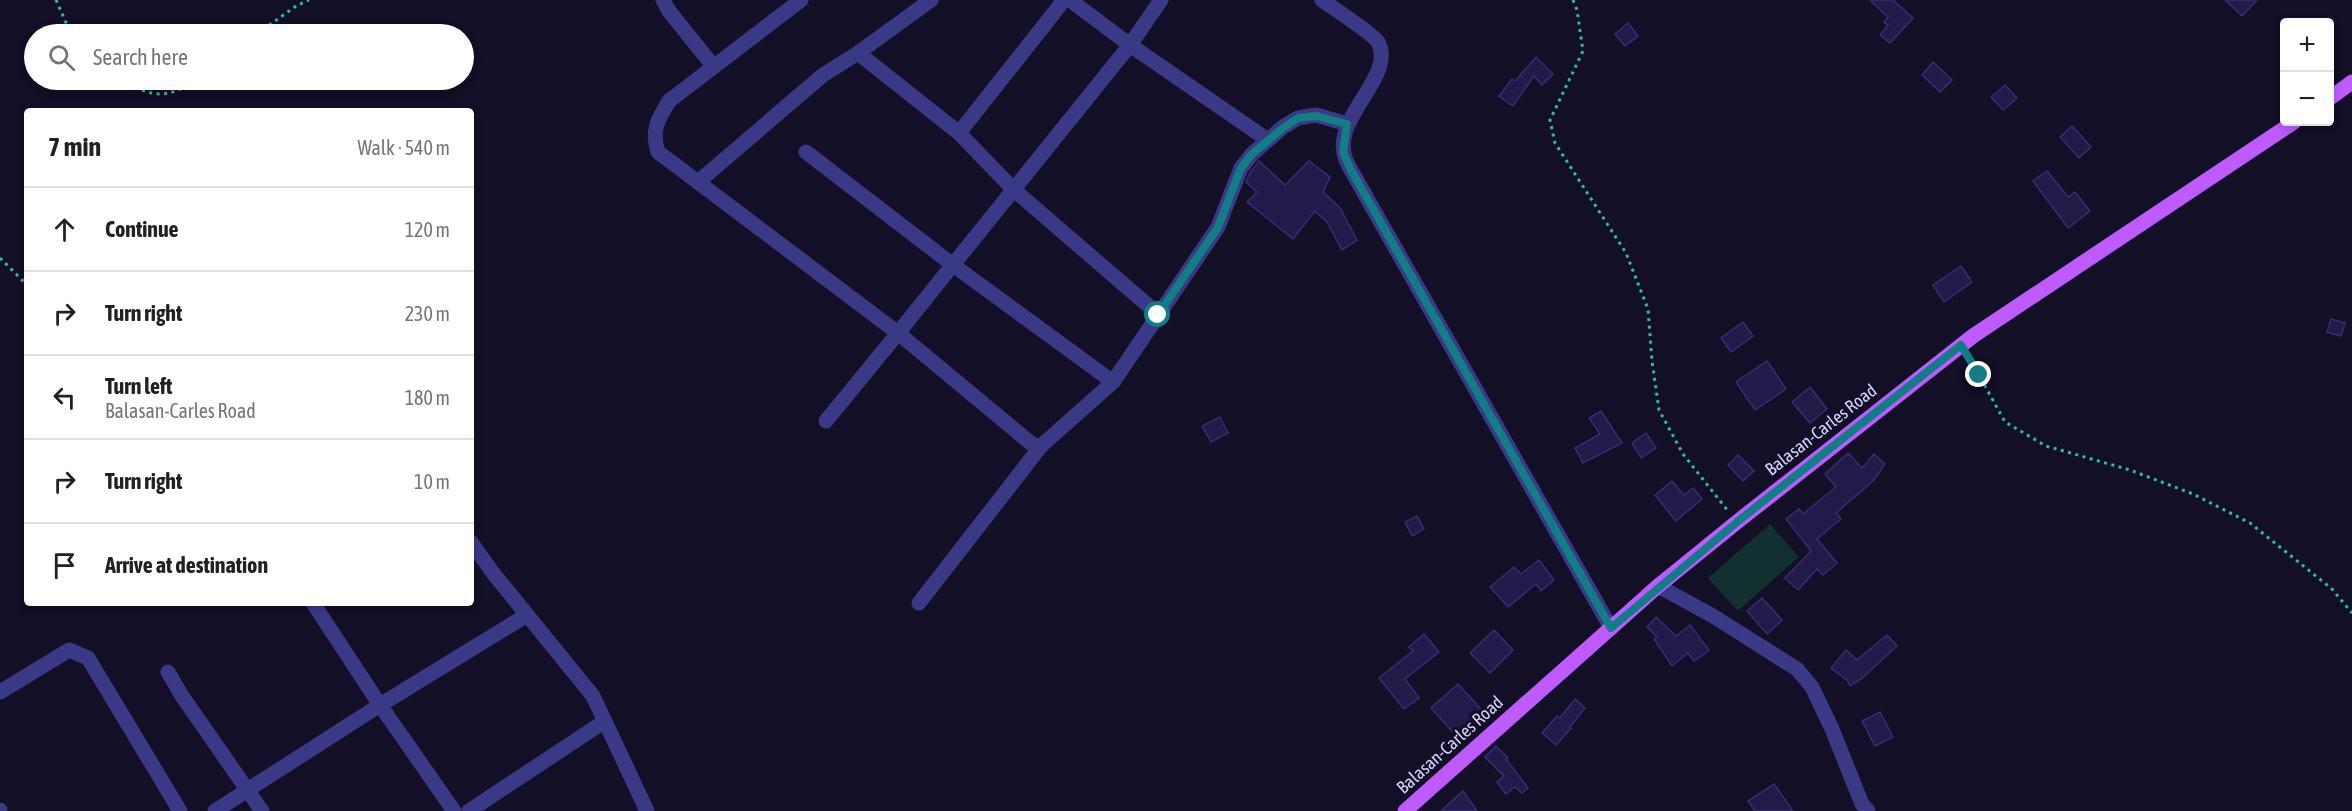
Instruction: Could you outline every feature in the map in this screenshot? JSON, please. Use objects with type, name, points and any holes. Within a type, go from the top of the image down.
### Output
[{"type":"main road","points":[[2334,95],[2352,82]]},
{"type":"main road","name":"Balasan-Carles Road","points":[[1405,811],[1658,586],[1961,345],[2288,126]]},
{"type":"street","points":[[663,0],[714,68]]},
{"type":"street","points":[[698,182],[823,75],[858,53],[931,0]]},
{"type":"street","points":[[959,133],[1064,0]]},
{"type":"street","points":[[1070,0],[1130,45],[1268,140]]},
{"type":"street","points":[[826,421],[1130,45],[1161,0]]},
{"type":"street","points":[[1322,0],[1377,40],[1382,54],[1380,69],[1347,124],[1343,152],[1351,170],[1611,628]]},
{"type":"street","points":[[797,1],[669,101],[656,122],[654,139],[658,152],[898,333],[1033,445],[1041,446]]},
{"type":"street","points":[[858,53],[959,133],[1014,190],[1158,315]]},
{"type":"street","points":[[919,603],[1041,446],[1113,382],[1218,227],[1241,168],[1268,140],[1298,118],[1316,116],[1347,124]]},
{"type":"street","points":[[806,152],[952,265],[1113,382]]},
{"type":"street","points":[[474,546],[593,696],[647,811]]},
{"type":"street","points":[[1658,586],[1713,616],[1797,669],[1812,687],[1832,729],[1862,804],[1868,811]]},
{"type":"street","points":[[315,606],[454,811]]},
{"type":"street","points":[[215,811],[380,705],[527,615]]},
{"type":"street","points":[[0,692],[69,650],[88,658],[180,811]]},
{"type":"street","points":[[168,672],[182,696],[262,811]]},
{"type":"street","points":[[469,811],[605,721]]},
{"type":"path","points":[[56,0],[67,24]]},
{"type":"path","points":[[271,24],[296,6],[309,0]]},
{"type":"path","points":[[1573,0],[1577,10],[1583,51],[1550,120],[1555,142],[1626,253],[1648,309],[1659,410],[1683,454],[1737,522]]},
{"type":"path","points":[[144,90],[170,94],[177,90]]},
{"type":"path","points":[[0,258],[24,282]]},
{"type":"path","points":[[1961,345],[2005,422],[2046,446],[2130,470],[2193,494],[2250,523],[2332,589],[2352,613]]},
{"type":"green space","points":[[1770,524],[1799,557],[1738,611],[1708,578]]},
{"type":"building","points":[[1870,0],[1893,0],[1913,18],[1890,43],[1880,35],[1888,25],[1884,22],[1888,17]]},
{"type":"building","points":[[2225,0],[2257,0],[2242,16]]},
{"type":"building","points":[[1628,23],[1638,36],[1625,46],[1615,34]]},
{"type":"building","points":[[1536,57],[1553,74],[1542,85],[1534,76],[1513,106],[1499,96],[1512,79],[1515,81]]},
{"type":"building","points":[[1933,62],[1952,80],[1940,92],[1922,75]]},
{"type":"building","points":[[2005,85],[2017,98],[2003,110],[1991,97]]},
{"type":"building","points":[[2072,126],[2091,147],[2079,158],[2060,137]]},
{"type":"building","points":[[1259,161],[1285,185],[1309,161],[1330,177],[1323,192],[1340,208],[1357,240],[1342,250],[1327,222],[1315,211],[1293,239],[1247,202],[1257,192],[1246,182]]},
{"type":"building","points":[[2047,171],[2068,197],[2075,192],[2090,211],[2068,228],[2033,181]]},
{"type":"building","points":[[1961,266],[1972,282],[1944,302],[1933,285]]},
{"type":"building","points":[[2331,319],[2345,323],[2341,336],[2327,332]]},
{"type":"building","points":[[1743,322],[1753,336],[1731,352],[1721,338]]},
{"type":"building","points":[[1767,361],[1786,389],[1755,410],[1736,382]]},
{"type":"building","points":[[1810,387],[1827,409],[1810,423],[1792,402]]},
{"type":"building","points":[[1601,411],[1622,443],[1583,463],[1575,448],[1600,434],[1589,418]]},
{"type":"building","points":[[1220,417],[1228,433],[1211,442],[1202,426]]},
{"type":"building","points":[[1646,433],[1656,448],[1641,458],[1632,443]]},
{"type":"building","points":[[1848,453],[1862,468],[1874,454],[1885,464],[1873,481],[1836,513],[1841,519],[1817,539],[1837,563],[1823,575],[1817,569],[1798,590],[1785,578],[1811,551],[1786,519],[1799,509],[1803,514],[1836,487],[1825,474]]},
{"type":"building","points":[[1738,455],[1754,471],[1743,481],[1728,465]]},
{"type":"building","points":[[1672,481],[1684,495],[1693,488],[1702,499],[1676,521],[1655,495]]},
{"type":"building","points":[[1417,516],[1424,529],[1412,536],[1405,522]]},
{"type":"building","points":[[1539,560],[1554,580],[1541,591],[1536,584],[1508,607],[1490,587],[1514,567],[1521,574]]},
{"type":"building","points":[[1762,598],[1782,620],[1767,634],[1747,611]]},
{"type":"building","points":[[1656,617],[1676,636],[1690,625],[1709,650],[1694,661],[1688,653],[1672,666],[1654,639],[1657,637],[1647,627]]},
{"type":"building","points":[[1494,630],[1513,650],[1490,673],[1470,653]]},
{"type":"building","points":[[1424,634],[1439,652],[1405,679],[1419,698],[1404,709],[1379,678],[1413,651],[1409,647]]},
{"type":"building","points":[[1887,635],[1897,646],[1850,686],[1847,680],[1831,668],[1846,650],[1857,660]]},
{"type":"building","points":[[1458,684],[1487,716],[1459,739],[1431,708]]},
{"type":"building","points":[[1575,699],[1585,708],[1556,745],[1542,733],[1557,716],[1560,718]]},
{"type":"building","points":[[1880,712],[1893,737],[1875,746],[1862,721]]},
{"type":"building","points":[[1496,746],[1508,758],[1506,759],[1528,788],[1522,793],[1515,787],[1506,794],[1497,782],[1504,776],[1485,757]]},
{"type":"building","points":[[1774,784],[1793,811],[1755,811],[1748,801]]},
{"type":"building","points":[[1463,791],[1477,811],[1441,811]]},
{"type":"route","points":[[1158,315],[1218,227],[1241,168],[1252,154],[1298,118],[1316,116],[1347,124],[1343,152],[1351,170],[1611,628],[1658,586],[1737,522],[1961,345],[1979,375]]}]
